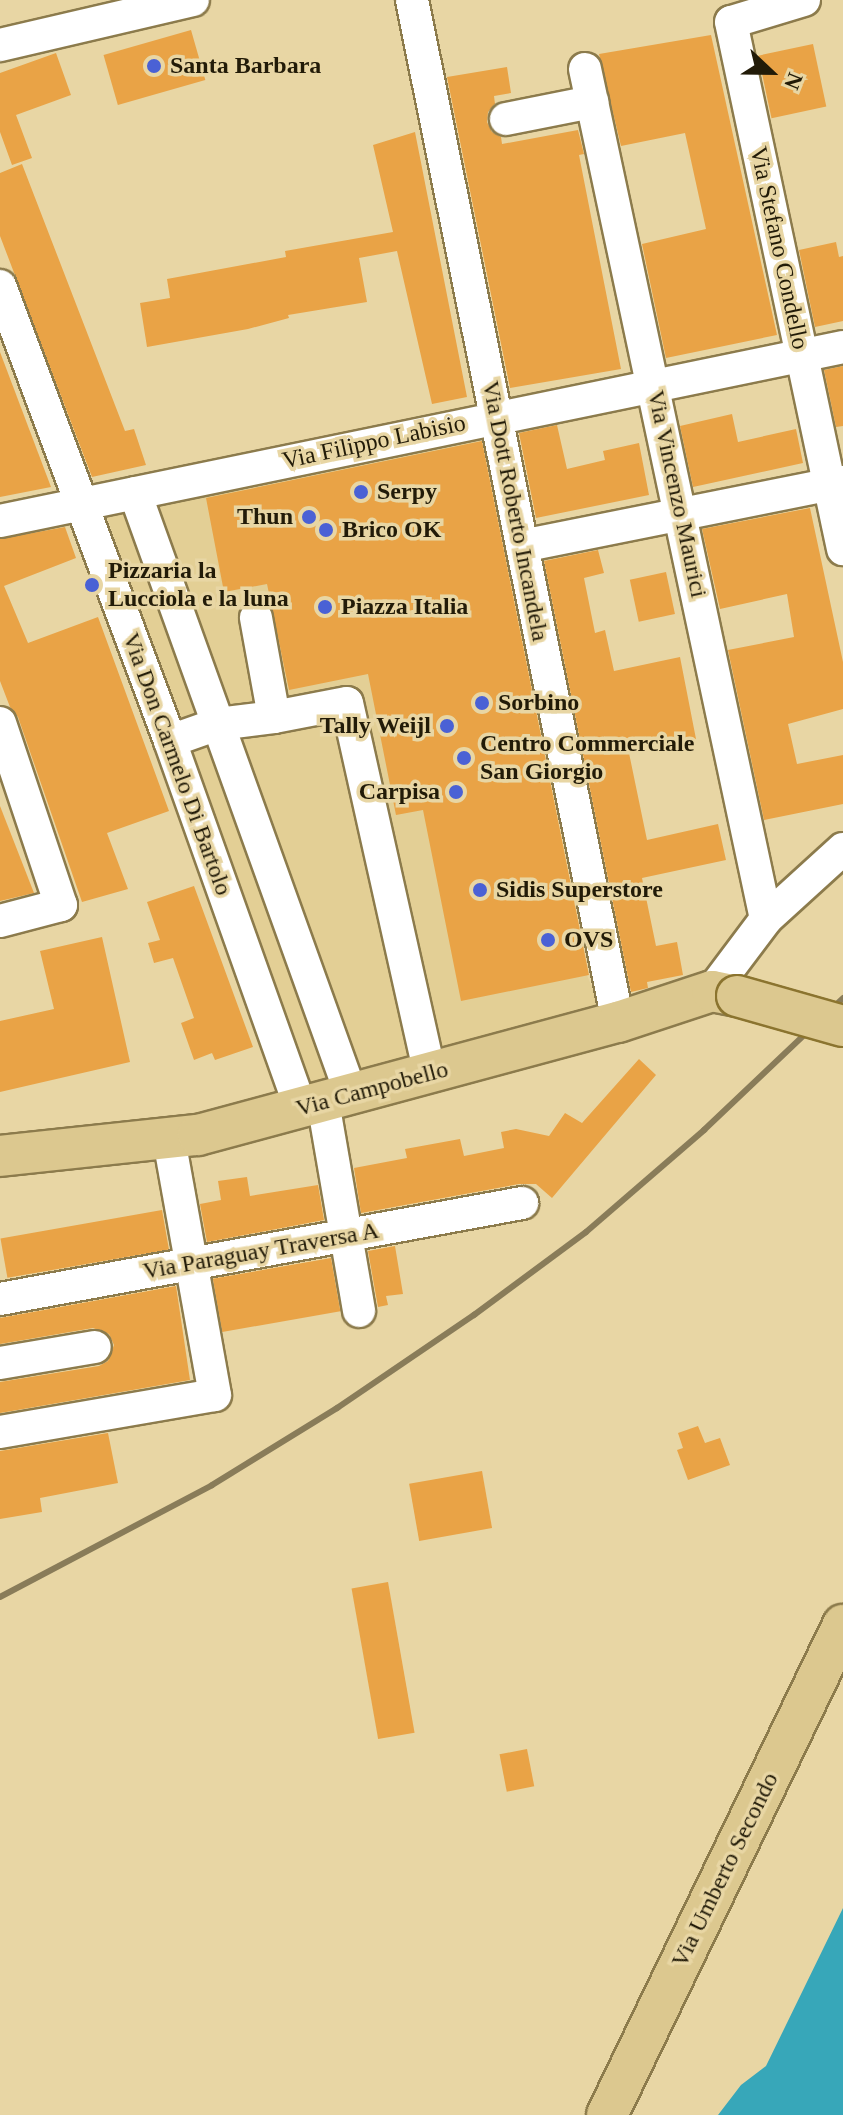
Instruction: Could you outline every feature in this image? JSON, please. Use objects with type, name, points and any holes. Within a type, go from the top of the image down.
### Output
[{"type":"main road","name":"Via Campobello","points":[[0,1156],[198,1135],[724,993]]},
{"type":"main road","points":[[724,993],[843,1026]]},
{"type":"main road","name":"Via Umberto Secondo","points":[[607,2115],[843,1625]]},
{"type":"street","points":[[0,45],[193,0]]},
{"type":"street","name":"Via Dott Roberto Incandela","points":[[412,0],[618,1022]]},
{"type":"street","name":"Via Stefano Condello","points":[[804,0],[731,22],[802,355],[836,484],[843,549]]},
{"type":"street","name":"Via Vincenzo Maurici","points":[[585,69],[766,919]]},
{"type":"street","points":[[506,119],[592,102]]},
{"type":"street","name":"Via Don Carmelo Di Bartolo","points":[[0,286],[170,741],[325,1101]]},
{"type":"street","name":"Via Filippo Labisio","points":[[0,521],[843,347]]},
{"type":"street","points":[[522,546],[836,484]]},
{"type":"street","points":[[135,493],[218,724],[325,1101],[359,1311]]},
{"type":"street","points":[[256,618],[274,717]]},
{"type":"street","points":[[170,741],[218,724],[347,703],[430,1073]]},
{"type":"street","points":[[0,723],[61,905],[0,921]]},
{"type":"street","points":[[724,993],[766,919],[843,849]]},
{"type":"street","points":[[0,1432],[215,1395],[169,1139]]},
{"type":"street","name":"Via Paraguay Traversa A","points":[[0,1299],[522,1203]]},
{"type":"street","points":[[0,1363],[95,1347]]},
{"type":"shaded area","points":[[480,441],[587,975],[605,1019],[311,1101],[105,512],[248,489]]},
{"type":"water","points":[[843,1908],[843,2115],[718,2115],[741,2085],[766,2066]]},
{"type":"building","name":"Santa Barbara","points":[[191,30],[205,80],[118,105],[104,55]]},
{"type":"building","points":[[711,35],[777,335],[666,358],[642,244],[706,229],[685,133],[621,146],[599,54]]},
{"type":"building","points":[[813,44],[826,107],[772,118],[758,56]]},
{"type":"building","points":[[56,53],[71,95],[16,115],[32,158],[12,165],[0,132],[0,73]]},
{"type":"building","points":[[507,67],[511,93],[494,96],[495,104],[488,112],[487,122],[492,132],[501,137],[502,144],[578,130],[584,154],[579,155],[621,369],[510,388],[447,77]]},
{"type":"building","points":[[415,132],[467,397],[432,404],[397,251],[359,258],[367,302],[288,315],[289,318],[248,329],[147,347],[140,303],[170,298],[167,279],[286,257],[285,251],[393,232],[373,145]]},
{"type":"building","points":[[22,164],[125,431],[134,429],[146,465],[92,477],[0,236],[0,173]]},
{"type":"building","points":[[836,242],[839,257],[843,256],[843,321],[815,327],[799,250]]},
{"type":"building","points":[[0,352],[51,487],[0,497]]},
{"type":"building","points":[[843,366],[843,426],[836,427],[824,370]]},
{"type":"building","points":[[732,414],[738,442],[796,429],[803,463],[693,487],[680,426]]},
{"type":"building","points":[[557,425],[567,469],[605,460],[603,451],[639,443],[649,495],[536,518],[519,433]]},
{"type":"building","name":"Centro Commerciale San Giorgio","points":[[482,441],[589,975],[461,1001],[423,810],[396,815],[368,674],[289,690],[267,584],[224,592],[206,498]]},
{"type":"building","points":[[810,508],[843,662],[843,709],[788,724],[797,764],[843,755],[843,804],[764,820],[728,650],[794,637],[787,594],[720,609],[702,529]]},
{"type":"building","points":[[65,527],[76,558],[4,586],[28,643],[98,617],[169,811],[107,833],[128,889],[82,902],[18,717],[10,707],[0,681],[0,539]]},
{"type":"building","points":[[598,550],[604,573],[584,578],[595,633],[605,630],[614,671],[680,657],[696,739],[629,753],[647,840],[718,824],[726,860],[642,878],[656,946],[677,942],[683,975],[647,982],[648,988],[631,992],[544,561]]},
{"type":"building","points":[[666,572],[675,614],[639,622],[630,580]]},
{"type":"building","points":[[0,806],[34,893],[0,901]]},
{"type":"building","points":[[194,886],[253,1047],[215,1060],[212,1053],[194,1060],[181,1023],[194,1018],[173,958],[154,963],[148,943],[160,940],[147,902]]},
{"type":"building","points":[[102,937],[130,1062],[0,1092],[0,1021],[54,1009],[40,951]]},
{"type":"building","points":[[639,1059],[656,1075],[552,1198],[536,1184],[519,1184],[361,1213],[354,1168],[407,1158],[405,1149],[460,1139],[464,1156],[504,1148],[501,1132],[516,1129],[549,1136],[565,1113],[582,1123]]},
{"type":"building","points":[[247,1177],[250,1196],[318,1185],[324,1220],[207,1242],[200,1204],[221,1200],[218,1181]]},
{"type":"building","points":[[162,1210],[169,1249],[7,1278],[0,1238]]},
{"type":"building","points":[[395,1246],[403,1294],[386,1296],[388,1305],[378,1307],[368,1251]]},
{"type":"building","points":[[331,1258],[340,1311],[222,1332],[213,1279]]},
{"type":"building","points":[[176,1286],[190,1380],[0,1413],[0,1382],[99,1366],[108,1361],[114,1345],[109,1334],[93,1328],[0,1344],[0,1318]]},
{"type":"building","points":[[698,1426],[705,1443],[720,1438],[730,1465],[688,1480],[677,1450],[683,1448],[678,1433]]},
{"type":"building","points":[[108,1433],[118,1483],[40,1498],[42,1512],[0,1519],[0,1451]]},
{"type":"building","points":[[482,1471],[492,1528],[419,1541],[409,1484]]},
{"type":"building","points":[[388,1582],[415,1733],[378,1739],[352,1588]]},
{"type":"building","points":[[527,1749],[534,1786],[507,1792],[500,1754]]},
{"type":"railway","points":[[0,1597],[212,1485],[337,1408],[474,1315],[586,1232],[704,1130],[843,998]]},
{"type":"place","name":"Santa Barbara","points":[[154,66]]},
{"type":"place","name":"Serpy","points":[[361,492]]},
{"type":"place","name":"Thun","points":[[309,517]]},
{"type":"place","name":"Brico OK","points":[[326,530]]},
{"type":"place","name":"Pizzaria la Lucciola e la luna","points":[[92,585]]},
{"type":"place","name":"Piazza Italia","points":[[325,607]]},
{"type":"place","name":"Sorbino","points":[[482,703]]},
{"type":"place","name":"Tally Weijl","points":[[447,726]]},
{"type":"place","name":"Centro Commerciale San Giorgio","points":[[464,758]]},
{"type":"place","name":"Carpisa","points":[[456,792]]},
{"type":"place","name":"Sidis Superstore","points":[[480,890]]},
{"type":"place","name":"OVS","points":[[548,940]]}]
